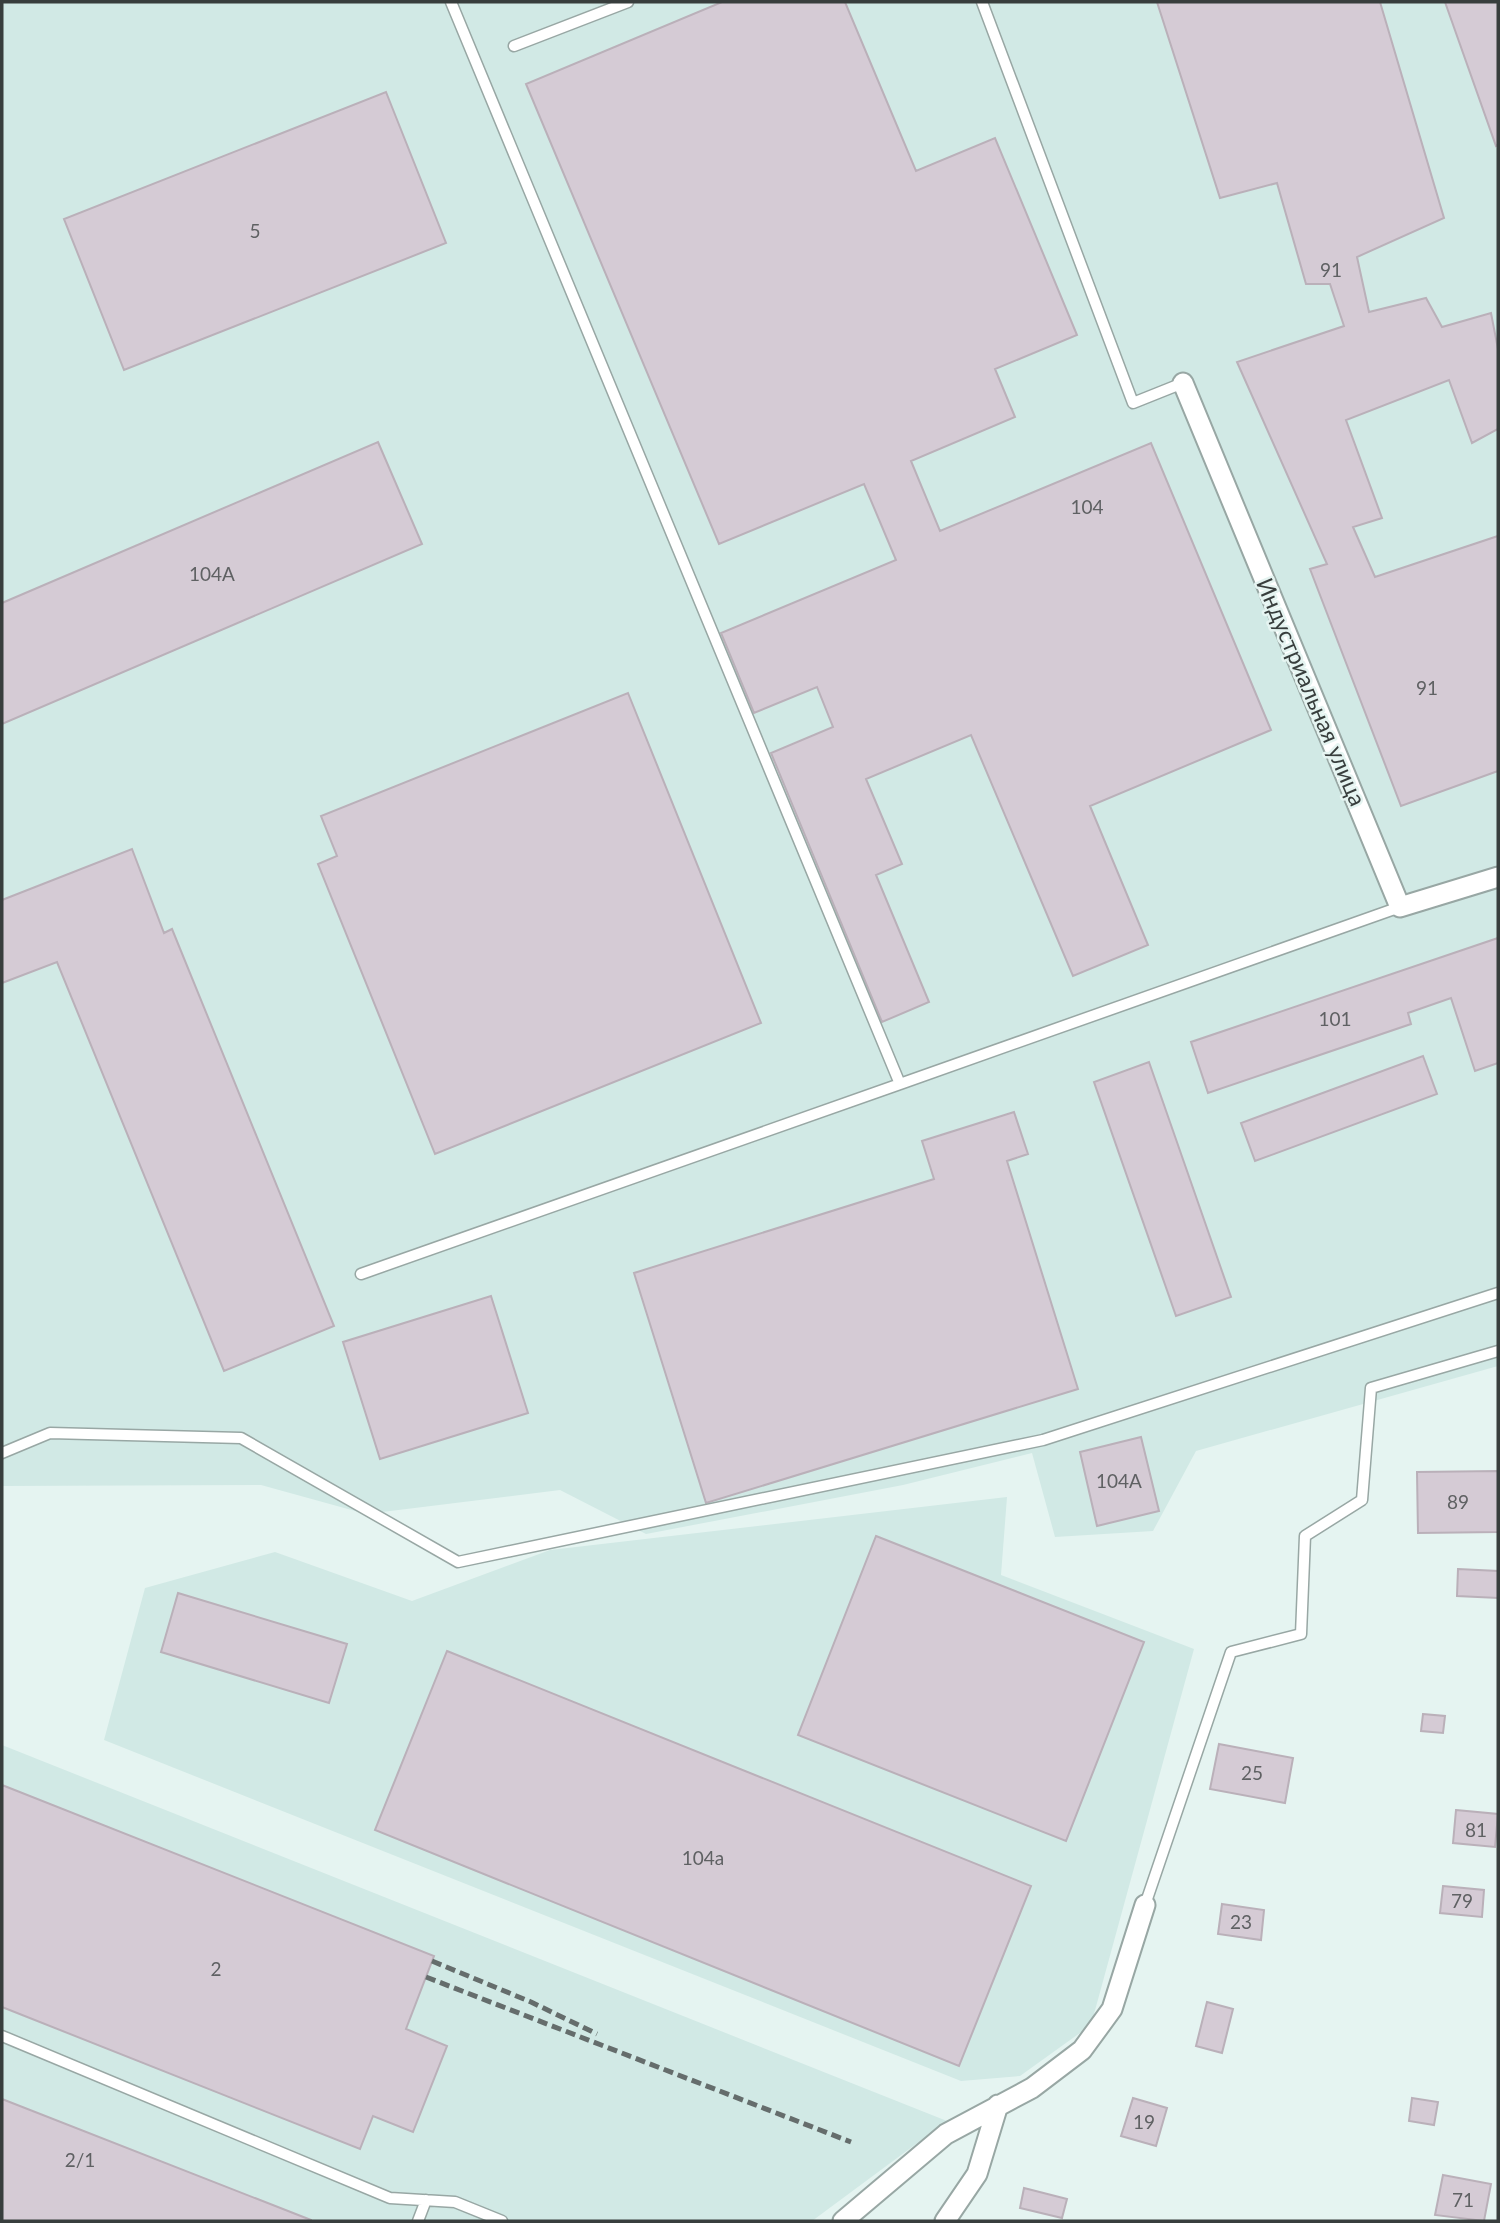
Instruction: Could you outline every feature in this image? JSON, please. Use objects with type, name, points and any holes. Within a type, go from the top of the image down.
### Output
[{"type":"street","name":"Индустриальная улица","points":[[1183,383],[1401,907]]},
{"type":"street","points":[[1401,907],[1498,877]]},
{"type":"street","points":[[843,2221],[946,2134],[1049,2077],[1082,2050],[1112,2009],[1145,1905]]},
{"type":"street","points":[[945,2221],[977,2174],[998,2105]]},
{"type":"lane","points":[[451,2],[900,1084]]},
{"type":"lane","points":[[514,46],[628,2]]},
{"type":"lane","points":[[982,2],[1133,403],[1183,383]]},
{"type":"lane","points":[[361,1274],[1401,907]]},
{"type":"lane","points":[[2,1453],[50,1433],[241,1438],[458,1562],[1043,1440],[1498,1293]]},
{"type":"lane","points":[[1145,1905],[1231,1652],[1301,1634],[1305,1536],[1362,1500],[1371,1388],[1498,1351]]},
{"type":"lane","points":[[2,2036],[390,2198],[455,2202],[502,2221]]},
{"type":"lane","points":[[418,2221],[426,2200]]},
{"type":"shaded area","points":[[2,2],[1498,2],[1498,1366],[1196,1451],[1153,1531],[1055,1537],[1032,1453],[903,1485],[646,1534],[560,1490],[366,1514],[261,1485],[2,1486]]},
{"type":"shaded area","points":[[1007,1497],[1001,1575],[1194,1649],[1091,2025],[1020,2076],[961,2081],[104,1740],[145,1588],[275,1552],[412,1601],[550,1550]]},
{"type":"shaded area","points":[[2,1745],[947,2121],[812,2221],[2,2221]]},
{"type":"building","points":[[722,2],[845,2],[916,171],[995,138],[1077,335],[995,369],[1015,417],[911,461],[940,531],[1151,443],[1271,730],[1090,806],[1148,945],[1073,976],[971,735],[866,779],[902,864],[876,875],[929,1002],[882,1022],[771,753],[833,727],[817,687],[754,713],[721,633],[896,560],[864,484],[719,544],[526,84]]},
{"type":"building","points":[[1157,2],[1380,2],[1444,218],[1357,257],[1369,312],[1426,298],[1442,327],[1491,313],[1498,349],[1498,429],[1472,443],[1449,380],[1346,420],[1382,518],[1353,527],[1375,577],[1498,536],[1498,771],[1401,806],[1310,569],[1327,564],[1237,362],[1344,326],[1330,284],[1306,284],[1277,183],[1220,198]]},
{"type":"building","points":[[1445,2],[1498,2],[1496,146]]},
{"type":"building","points":[[386,92],[446,243],[124,370],[64,219]]},
{"type":"building","points":[[378,442],[422,544],[2,724],[2,603]]},
{"type":"building","points":[[628,693],[761,1023],[435,1154],[318,864],[337,856],[321,816]]},
{"type":"building","points":[[132,849],[164,933],[172,929],[334,1326],[224,1371],[57,962],[2,983],[2,900]]},
{"type":"building","points":[[1498,938],[1498,1063],[1475,1071],[1451,998],[1408,1013],[1411,1024],[1208,1093],[1191,1042]]},
{"type":"building","points":[[1423,1056],[1437,1094],[1255,1161],[1241,1123]]},
{"type":"building","points":[[1149,1062],[1231,1297],[1176,1316],[1094,1082]]},
{"type":"building","points":[[1014,1112],[1028,1154],[1007,1161],[1078,1389],[706,1503],[634,1273],[934,1179],[922,1141]]},
{"type":"building","points":[[491,1296],[528,1413],[380,1459],[343,1342]]},
{"type":"building","points":[[1141,1437],[1159,1511],[1097,1526],[1080,1452]]},
{"type":"building","points":[[1498,1471],[1498,1532],[1418,1533],[1417,1472]]},
{"type":"building","points":[[876,1536],[1144,1642],[1066,1841],[798,1735]]},
{"type":"building","points":[[1458,1569],[1498,1571],[1498,1598],[1457,1596]]},
{"type":"building","points":[[178,1593],[347,1644],[329,1703],[161,1652]]},
{"type":"building","points":[[447,1651],[1031,1886],[959,2066],[375,1830]]},
{"type":"building","points":[[1423,1714],[1445,1716],[1443,1733],[1421,1731]]},
{"type":"building","points":[[1219,1744],[1293,1758],[1285,1803],[1210,1789]]},
{"type":"building","points":[[2,1785],[434,1956],[406,2029],[447,2046],[413,2132],[373,2116],[360,2149],[2,2007]]},
{"type":"building","points":[[1456,1810],[1498,1814],[1495,1847],[1453,1843]]},
{"type":"building","points":[[1443,1886],[1484,1890],[1482,1917],[1440,1913]]},
{"type":"building","points":[[1222,1904],[1264,1910],[1261,1940],[1218,1934]]},
{"type":"building","points":[[1207,2002],[1233,2009],[1222,2053],[1196,2046]]},
{"type":"building","points":[[1133,2098],[1167,2108],[1156,2146],[1121,2136]]},
{"type":"building","points":[[1412,2098],[1438,2102],[1434,2125],[1409,2121]]},
{"type":"building","points":[[2,2099],[311,2220],[311,2221],[2,2221]]},
{"type":"building","points":[[1443,2175],[1491,2184],[1484,2221],[1435,2215]]},
{"type":"building","points":[[1024,2188],[1067,2199],[1062,2218],[1020,2208]]},
{"type":"railway","points":[[432,1961],[531,2002],[597,2034]]},
{"type":"railway","points":[[426,1977],[851,2142]]}]
